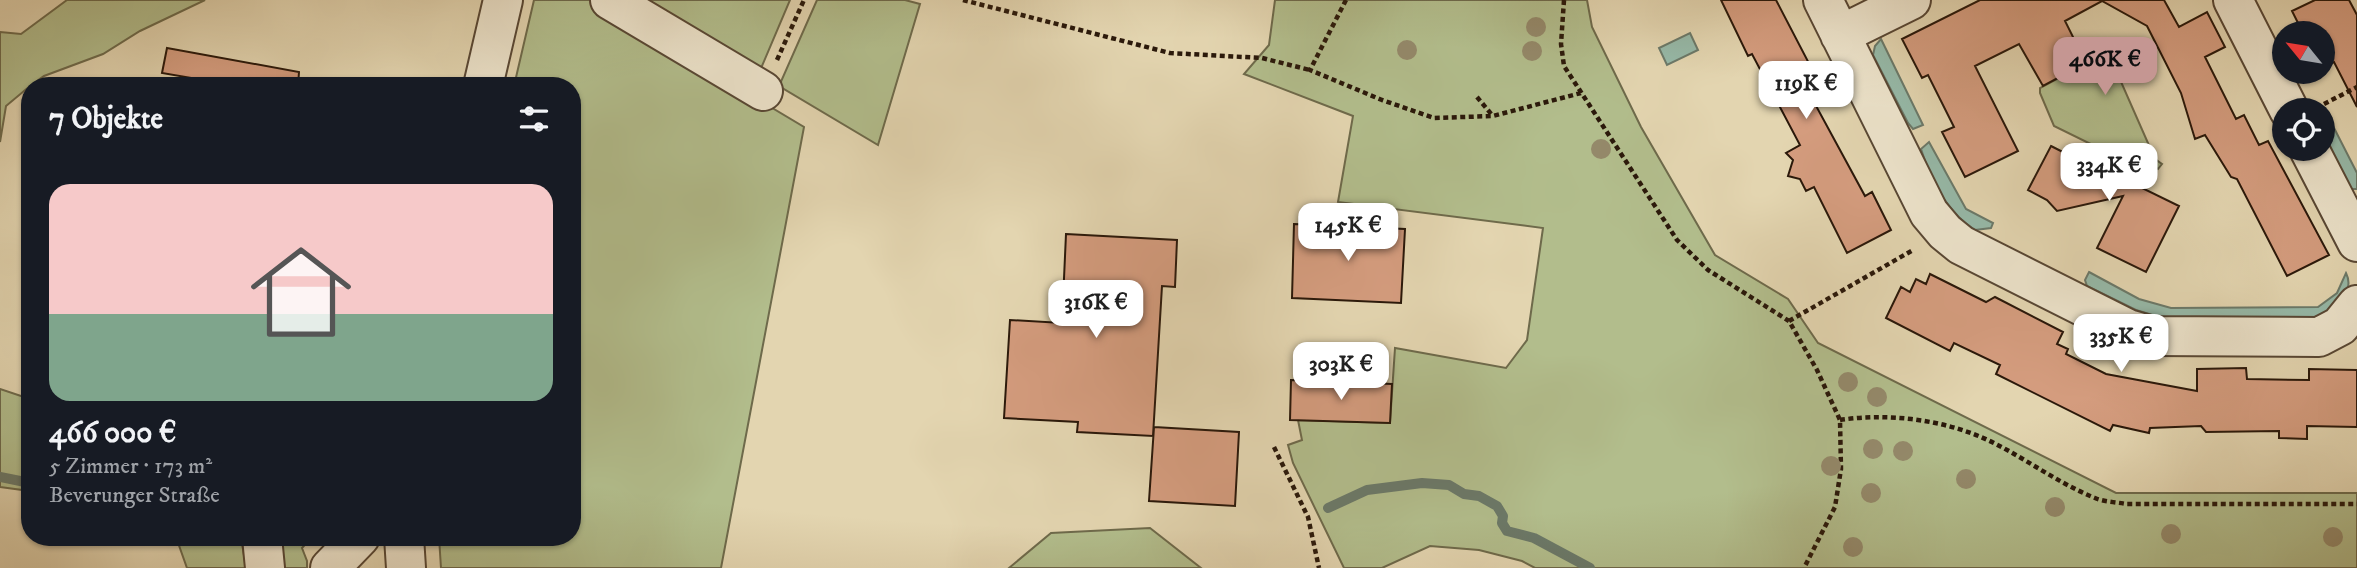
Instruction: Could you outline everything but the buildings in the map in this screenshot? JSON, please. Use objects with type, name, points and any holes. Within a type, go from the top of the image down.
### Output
[{"type":"street","points":[[485,77],[503,0]]},
{"type":"street","points":[[610,0],[763,91]]},
{"type":"street","points":[[1823,0],[1929,213],[1945,232],[1961,245],[2128,329],[2152,336],[2319,337],[2340,326],[2357,308]]},
{"type":"street","points":[[1840,35],[1911,0]]},
{"type":"street","points":[[2233,0],[2300,98]]},
{"type":"street","points":[[2315,161],[2357,242]]},
{"type":"street","points":[[263,546],[265,568]]},
{"type":"street","points":[[330,568],[351,546]]},
{"type":"street","points":[[405,546],[406,568]]},
{"type":"path","points":[[763,91],[804,0]]},
{"type":"path","points":[[963,0],[1170,53],[1262,58],[1310,70],[1434,118],[1493,116],[1581,93]]},
{"type":"path","points":[[1310,70],[1346,0]]},
{"type":"path","points":[[1564,0],[1561,44],[1564,66],[1677,240],[1709,270],[1789,321],[1817,370],[1840,420],[1840,487],[1835,507],[1804,568]]},
{"type":"path","points":[[2329,98],[2357,87]]},
{"type":"path","points":[[1477,97],[1493,116]]},
{"type":"path","points":[[1789,321],[1945,232]]},
{"type":"path","points":[[1840,420],[1861,417],[1897,418],[1948,425],[1983,438],[2096,499],[2126,504],[2357,504]]},
{"type":"path","points":[[1274,447],[1308,517],[1319,568]]},
{"type":"shaded area","points":[[67,0],[205,0],[140,31],[103,54],[43,77],[21,77],[21,94],[6,106],[0,142],[0,32],[21,34]]},
{"type":"shaded area","points":[[534,0],[592,0],[804,127],[721,568],[441,568],[440,546],[581,546],[581,77],[516,77]]},
{"type":"shaded area","points":[[636,0],[790,0],[759,73]]},
{"type":"shaded area","points":[[817,0],[905,0],[920,4],[878,145],[779,86]]},
{"type":"shaded area","points":[[1275,0],[1587,0],[1592,27],[1641,127],[1715,255],[1788,299],[1818,343],[2116,493],[2357,493],[2357,568],[1535,568],[1522,561],[1479,550],[1430,546],[1382,568],[1344,568],[1293,463],[1288,445],[1302,440],[1298,420],[1390,423],[1395,348],[1506,368],[1527,340],[1543,228],[1338,202],[1353,116],[1244,74],[1269,45]]},
{"type":"shaded area","points":[[1690,33],[1698,50],[1667,65],[1659,48]]},
{"type":"shaded area","points":[[1881,39],[1923,125],[1913,129],[1908,123],[1873,55],[1875,46]]},
{"type":"shaded area","points":[[2105,53],[2111,59],[2155,159],[2162,164],[2158,169],[2143,159],[2113,155],[2054,126],[2040,88]]},
{"type":"shaded area","points":[[2335,130],[2357,173],[2357,189],[2350,189],[2335,158]]},
{"type":"shaded area","points":[[1929,142],[1966,209],[1993,223],[1991,228],[1975,230],[1948,205],[1935,184],[1921,149]]},
{"type":"shaded area","points":[[2089,272],[2139,299],[2171,308],[2318,307],[2337,293],[2346,273],[2348,287],[2336,306],[2316,317],[2159,317],[2136,310],[2087,286],[2085,280]]},
{"type":"shaded area","points":[[0,389],[21,396],[21,490],[0,487]]},
{"type":"shaded area","points":[[1150,528],[1201,568],[1009,568],[1051,533]]},
{"type":"shaded area","points":[[179,546],[242,546],[246,568],[187,568]]},
{"type":"shaded area","points":[[274,546],[304,546],[307,568],[278,568]]},
{"type":"waterway","points":[[0,477],[21,481]]},
{"type":"waterway","points":[[1328,508],[1367,490],[1422,483],[1449,485],[1464,494],[1479,496],[1497,506],[1507,531],[1534,538],[1590,568]]}]
